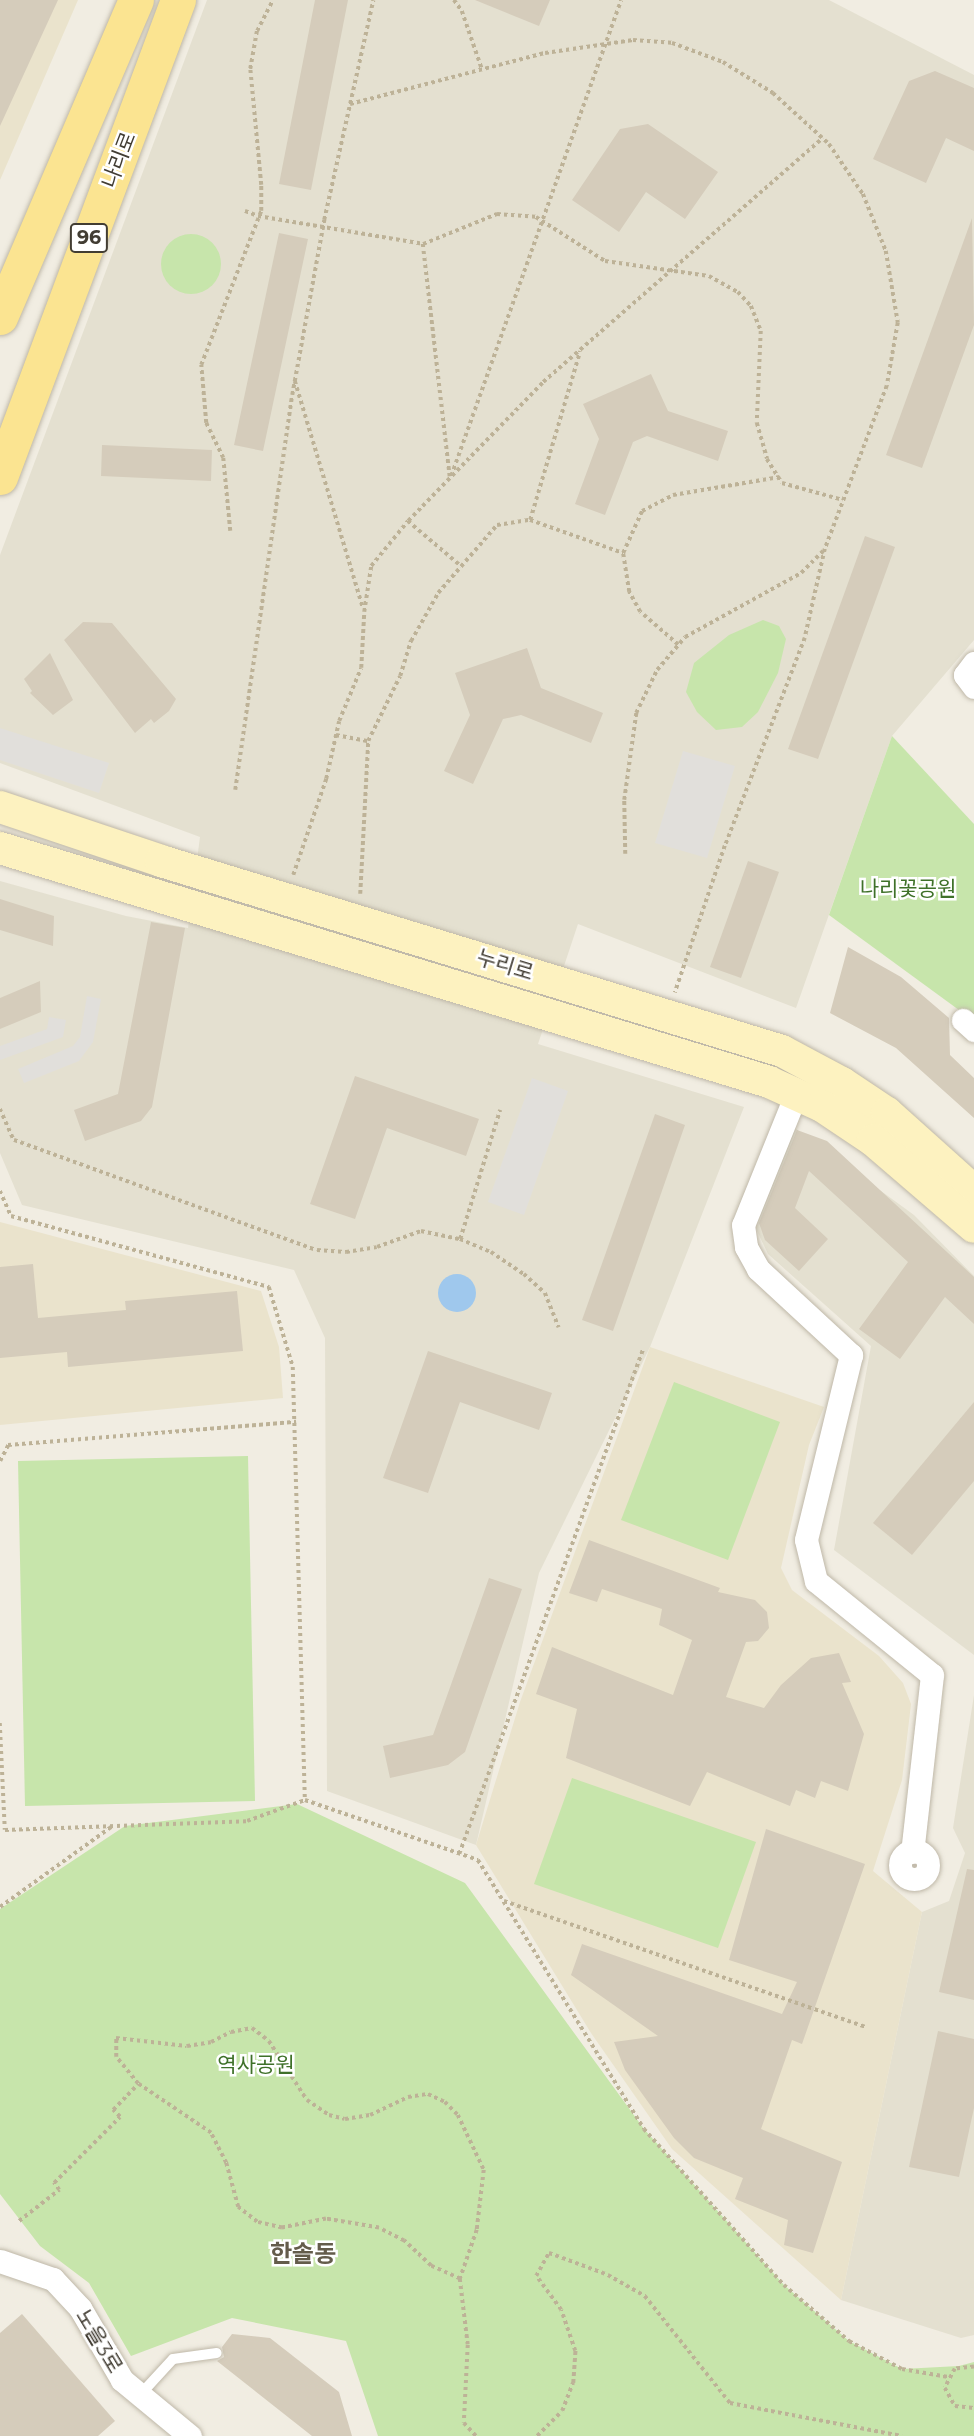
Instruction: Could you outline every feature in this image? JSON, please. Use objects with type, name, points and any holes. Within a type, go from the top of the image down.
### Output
[{"type":"main road","name":"96","points":[[0,317],[136,0]]},
{"type":"main road","name":"나리로","points":[[0,477],[178,0]]},
{"type":"street","points":[[974,663],[965,675],[974,687]]},
{"type":"street","name":"누리로","points":[[0,807],[161,861],[782,1051],[842,1083],[887,1113],[974,1191]]},
{"type":"street","name":"누리로","points":[[0,848],[769,1082],[822,1106],[873,1140],[974,1227]]},
{"type":"street","points":[[796,1094],[743,1225],[746,1247],[758,1269],[851,1355],[807,1540],[816,1581],[932,1675],[912,1852]]},
{"type":"street","name":"노을3로","points":[[0,2261],[53,2279],[80,2308],[122,2380],[190,2436]]},
{"type":"lane","points":[[139,2396],[173,2359],[217,2353]]},
{"type":"path","points":[[230,531],[223,458],[206,423],[201,365],[258,216],[261,185],[250,69],[257,31],[273,0]]},
{"type":"path","points":[[235,790],[295,379],[322,227],[373,0]]},
{"type":"path","points":[[454,0],[462,11],[482,69]]},
{"type":"path","points":[[450,478],[621,0]]},
{"type":"path","points":[[350,104],[545,53],[634,40],[672,43],[723,62],[774,93],[823,138],[863,194],[887,251],[898,323],[887,386],[825,549],[805,638],[724,846],[674,995]]},
{"type":"path","points":[[291,880],[326,779],[339,721],[361,668],[364,611],[372,566],[408,521],[543,382],[823,138]]},
{"type":"path","points":[[245,211],[258,216],[423,244],[497,214],[536,216],[605,261],[709,276],[738,292],[751,306],[761,331],[757,423],[767,459],[782,482],[843,500]]},
{"type":"path","points":[[423,244],[450,478]]},
{"type":"path","points":[[530,520],[581,349]]},
{"type":"path","points":[[295,379],[364,611]]},
{"type":"path","points":[[678,645],[640,612],[629,592],[624,553],[642,511],[673,495],[779,477]]},
{"type":"path","points":[[360,894],[368,741],[400,676],[411,641],[438,593],[497,525],[530,520],[624,553]]},
{"type":"path","points":[[408,521],[461,566]]},
{"type":"path","points":[[625,854],[624,800],[636,713],[657,670],[685,637],[801,573],[825,549]]},
{"type":"path","points":[[336,735],[368,741]]},
{"type":"path","points":[[0,1109],[14,1140],[317,1250],[346,1252],[377,1247],[422,1231],[460,1239],[491,1252],[524,1274],[545,1293],[559,1327]]},
{"type":"path","points":[[460,1239],[500,1110]]},
{"type":"path","points":[[0,1191],[10,1216],[269,1287],[293,1367],[305,1800]]},
{"type":"path","points":[[459,1854],[643,1349]]},
{"type":"path","points":[[0,1461],[8,1445],[296,1422]]},
{"type":"path","points":[[0,1723],[2,1821],[5,1830],[247,1821],[305,1800],[478,1860],[645,2129],[784,2285],[849,2341],[902,2369],[948,2377]]},
{"type":"path","points":[[0,1907],[113,1826]]},
{"type":"path","points":[[503,1900],[866,2027]]},
{"type":"path","points":[[460,2279],[431,2266],[404,2241],[379,2228],[326,2220],[282,2228],[257,2222],[238,2207],[226,2163],[211,2133],[138,2084],[116,2057],[116,2038],[187,2046],[252,2028],[269,2041],[307,2100],[329,2115],[345,2119],[370,2115],[408,2097],[428,2094],[445,2102],[458,2115],[471,2137],[484,2170],[477,2230],[460,2279],[468,2345],[464,2423],[476,2436]]},
{"type":"path","points":[[19,2221],[59,2190],[54,2183],[120,2117],[113,2110],[138,2084]]},
{"type":"path","points":[[537,2436],[562,2410],[573,2383],[575,2351],[561,2310],[536,2276],[549,2253],[608,2275],[645,2296],[730,2403],[902,2436]]},
{"type":"path","points":[[974,2367],[961,2366],[948,2377],[945,2388],[950,2401],[962,2408],[974,2408]]},
{"type":"shaded area","points":[[0,0],[78,0],[0,180]]},
{"type":"shaded area","points":[[207,0],[829,0],[974,75],[974,640],[892,736],[796,1008],[578,924],[538,1044],[744,1107],[650,1347],[539,1573],[476,1845],[327,1791],[325,1338],[294,1270],[22,1205],[0,1153],[0,881],[126,916],[188,928],[200,837],[0,763],[0,555]]},
{"type":"shaded area","points":[[0,728],[109,763],[99,793],[0,760]]},
{"type":"shaded area","points":[[683,751],[735,766],[707,858],[655,843]]},
{"type":"shaded area","points":[[87,996],[101,999],[93,1042],[79,1061],[24,1083],[18,1069],[73,1046],[80,1037]]},
{"type":"shaded area","points":[[49,1017],[66,1020],[63,1037],[0,1060],[0,1046],[47,1029]]},
{"type":"shaded area","points":[[532,1078],[568,1091],[524,1215],[488,1202]]},
{"type":"shaded area","points":[[785,1121],[914,1215],[974,1276],[974,1655],[834,1550],[871,1346],[768,1254],[750,1216]]},
{"type":"shaded area","points":[[0,1222],[261,1291],[279,1347],[283,1398],[0,1425]]},
{"type":"shaded area","points":[[650,1347],[824,1407],[809,1445],[781,1568],[792,1590],[879,1656],[903,1683],[911,1704],[902,1780],[873,1871],[922,1912],[841,2300],[672,2149],[591,2033],[476,1845],[520,1702]]},
{"type":"shaded area","points":[[974,1695],[974,2335],[961,2338],[841,2300],[922,1912],[949,1901],[965,1853],[953,1828]]},
{"type":"green space","points":[[185,234],[197,234],[213,242],[219,252],[219,276],[213,286],[197,294],[185,294],[169,286],[161,270],[161,258],[169,242]]},
{"type":"green space","points":[[763,620],[779,626],[786,639],[778,673],[758,712],[742,727],[716,730],[697,712],[686,692],[694,663],[729,635]]},
{"type":"green space","name":"나리꽃공원","points":[[892,736],[974,824],[974,1021],[829,915]]},
{"type":"green space","points":[[674,1382],[780,1422],[728,1560],[621,1520]]},
{"type":"green space","points":[[248,1456],[255,1801],[25,1806],[18,1461]]},
{"type":"green space","points":[[572,1778],[756,1842],[718,1948],[534,1884]]},
{"type":"green space","name":"역사공원","points":[[297,1804],[465,1883],[644,2129],[784,2285],[849,2341],[902,2369],[959,2366],[974,2362],[974,2436],[378,2436],[346,2341],[232,2318],[131,2356],[89,2283],[40,2246],[0,2194],[0,1909],[125,1826]]},
{"type":"water","points":[[457,1274],[471,1279],[476,1293],[471,1307],[457,1312],[443,1307],[438,1293],[443,1279]]},
{"type":"building","points":[[0,0],[58,0],[0,126]]},
{"type":"building","points":[[315,0],[348,0],[311,190],[279,184]]},
{"type":"building","points":[[475,0],[550,0],[539,26]]},
{"type":"building","points":[[935,71],[974,88],[974,151],[946,138],[926,183],[873,159],[909,81]]},
{"type":"building","points":[[648,124],[718,172],[685,219],[646,192],[619,232],[572,200],[620,129]]},
{"type":"building","points":[[972,218],[974,325],[922,468],[886,455]]},
{"type":"building","points":[[279,233],[308,239],[263,451],[234,445]]},
{"type":"building","points":[[651,374],[668,411],[728,431],[718,461],[647,436],[633,442],[605,515],[575,504],[599,439],[583,404]]},
{"type":"building","points":[[102,445],[212,450],[211,481],[101,476]]},
{"type":"building","points":[[865,536],[895,547],[818,759],[788,749]]},
{"type":"building","points":[[83,622],[112,623],[176,699],[169,711],[154,723],[151,719],[135,733],[64,640]]},
{"type":"building","points":[[527,648],[541,688],[603,713],[591,743],[521,715],[503,719],[473,784],[444,771],[470,715],[455,673]]},
{"type":"building","points":[[50,653],[73,700],[53,715],[30,693],[32,691],[24,679]]},
{"type":"building","points":[[748,861],[779,872],[741,978],[710,967]]},
{"type":"building","points":[[0,899],[54,916],[53,946],[0,930]]},
{"type":"building","points":[[151,922],[185,928],[152,1107],[141,1121],[85,1141],[74,1110],[118,1094]]},
{"type":"building","points":[[848,947],[901,977],[949,1018],[950,1055],[974,1078],[974,1118],[896,1048],[830,1013]]},
{"type":"building","points":[[40,981],[41,1012],[0,1029],[0,998]]},
{"type":"building","points":[[355,1076],[479,1119],[466,1156],[387,1128],[355,1219],[310,1204]]},
{"type":"building","points":[[655,1114],[685,1125],[613,1331],[582,1320]]},
{"type":"building","points":[[797,1130],[827,1141],[974,1277],[974,1324],[945,1297],[900,1359],[859,1329],[908,1262],[809,1171],[795,1208],[828,1239],[799,1271],[765,1240],[759,1223]]},
{"type":"building","points":[[33,1264],[38,1318],[126,1310],[125,1301],[237,1291],[243,1351],[68,1367],[67,1352],[0,1358],[0,1267]]},
{"type":"building","points":[[428,1351],[552,1393],[539,1430],[460,1402],[428,1493],[383,1478]]},
{"type":"building","points":[[974,1402],[974,1481],[912,1555],[873,1523]]},
{"type":"building","points":[[589,1540],[720,1588],[718,1592],[755,1600],[767,1612],[769,1628],[758,1641],[746,1642],[726,1697],[764,1708],[781,1685],[811,1658],[839,1653],[851,1682],[842,1683],[864,1734],[848,1791],[821,1781],[815,1798],[796,1790],[790,1806],[707,1772],[690,1806],[566,1758],[577,1709],[536,1694],[552,1647],[673,1695],[692,1640],[659,1625],[662,1609],[602,1589],[597,1602],[569,1593]]},
{"type":"building","points":[[489,1578],[522,1589],[465,1752],[448,1765],[390,1778],[383,1746],[433,1735]]},
{"type":"building","points":[[766,1829],[865,1864],[802,2044],[792,2040],[761,2129],[842,2162],[813,2253],[784,2245],[788,2220],[735,2199],[743,2178],[694,2158],[674,2138],[625,2070],[614,2042],[658,2036],[571,1975],[582,1944],[782,2014],[797,1982],[729,1960]]},
{"type":"building","points":[[967,1869],[974,1870],[974,2000],[939,1992]]},
{"type":"building","points":[[938,2031],[974,2039],[974,2108],[959,2177],[909,2167]]},
{"type":"building","points":[[22,2314],[115,2421],[98,2436],[0,2436],[0,2333]]},
{"type":"building","points":[[232,2334],[270,2338],[339,2392],[352,2436],[312,2436],[217,2361],[224,2357],[222,2347]]},
{"type":"district","name":"한솔동","points":[[303,2254]]}]
